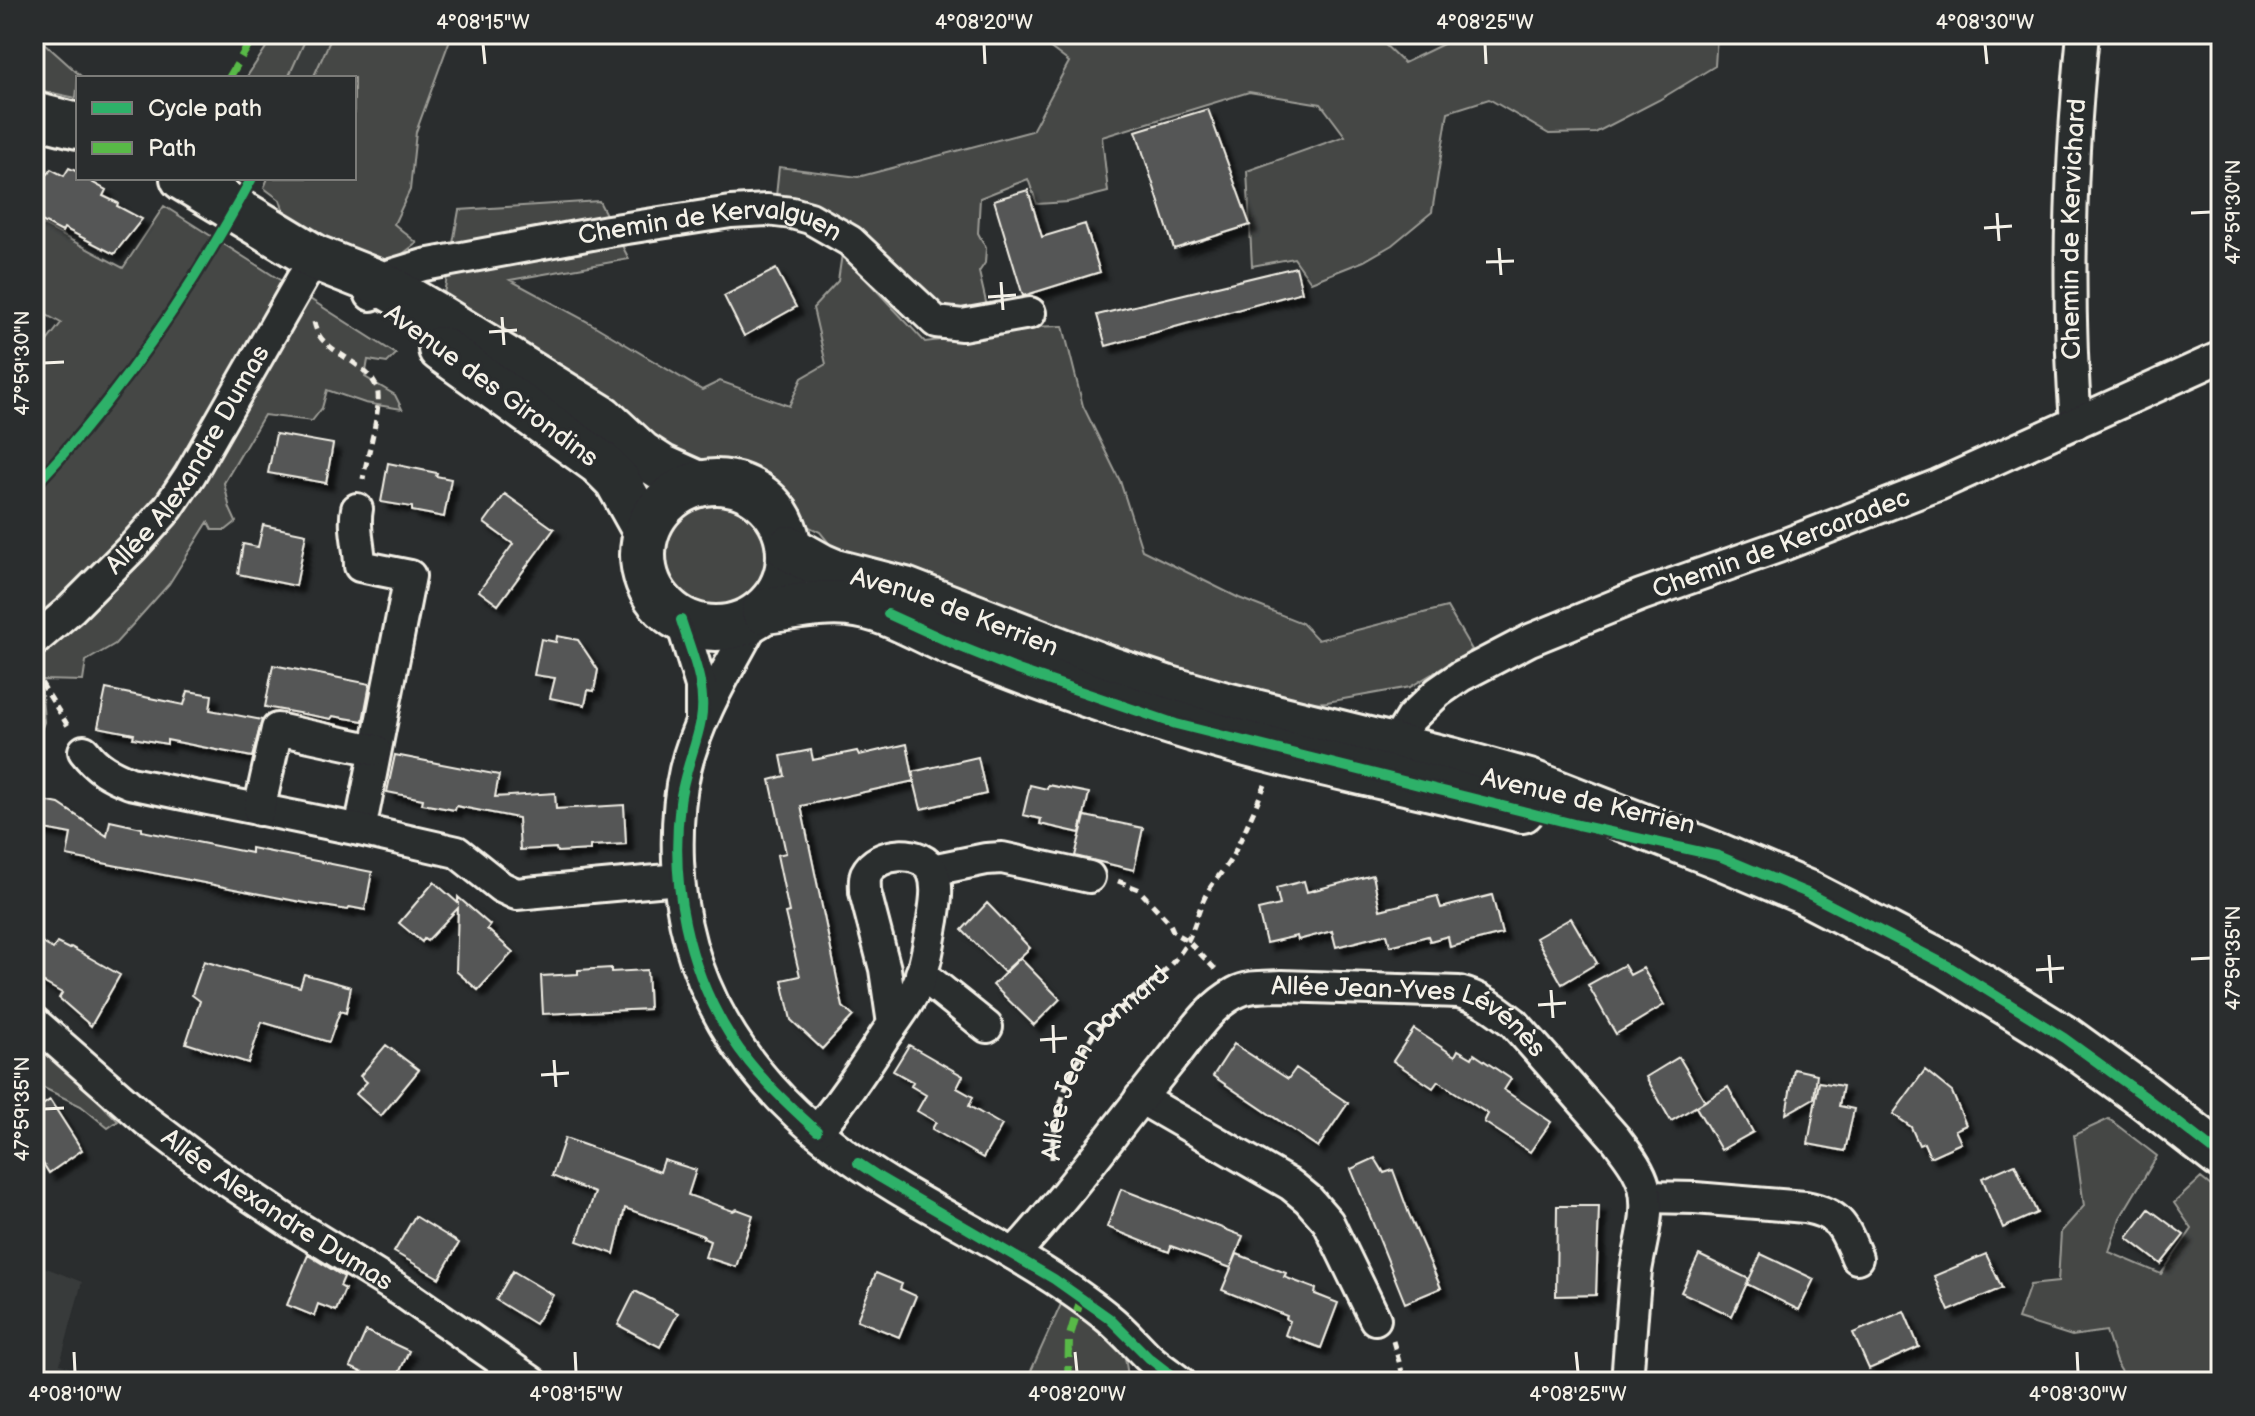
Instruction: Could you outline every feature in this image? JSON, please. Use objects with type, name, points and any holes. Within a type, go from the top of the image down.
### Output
[{"type":"main road","points":[[34,115],[76,126]]},
{"type":"main road","name":"Avenue des Girondins","points":[[186,180],[307,263],[374,291],[574,400],[602,418],[641,454],[699,484]]},
{"type":"main road","name":"Avenue des Girondins","points":[[374,291],[599,462],[617,480],[646,532]]},
{"type":"main road","points":[[724,482],[748,489],[768,504],[782,523],[789,548],[788,570],[780,591],[760,614],[738,625],[719,628],[681,620],[665,608],[652,592],[645,572],[642,552],[654,515],[667,500],[699,484],[724,482]]},
{"type":"main road","name":"Avenue de Kerrien","points":[[789,548],[835,572],[905,590],[1104,667],[1391,762],[1478,799],[1719,856],[1805,892],[1948,966],[2064,1038],[2221,1156]]},
{"type":"main road","name":"Avenue de Kerrien","points":[[760,614],[831,604],[868,608],[1018,670],[1176,724],[1280,752],[1391,762]]},
{"type":"street","name":"Chemin de Kervichard","points":[[2076,423],[2070,224],[2076,96],[2083,34]]},
{"type":"street","name":"Chemin de Kervalguen","points":[[374,291],[391,275],[424,265],[608,231],[731,212],[767,210],[810,218],[850,241],[936,322],[962,325],[1030,313]]},
{"type":"street","name":"Allée Alexandre Dumas","points":[[34,641],[71,609],[168,508],[190,475],[307,263]]},
{"type":"street","name":"Chemin de Kercaradec","points":[[1391,762],[1411,718],[1438,692],[1461,676],[1530,640],[1641,595],[1778,547],[1938,485],[2221,357]]},
{"type":"street","points":[[357,509],[355,527],[360,566],[410,576],[360,830]]},
{"type":"street","points":[[760,614],[701,721],[685,770],[677,833],[682,908],[692,952],[722,1022],[764,1080],[817,1131],[879,1177],[1054,1279],[1109,1318],[1152,1370],[1180,1382]]},
{"type":"street","points":[[681,620],[701,686],[701,721]]},
{"type":"street","points":[[259,810],[277,729],[375,750]]},
{"type":"street","points":[[84,751],[94,764],[130,783],[457,852],[501,887],[516,894],[679,879]]},
{"type":"street","points":[[817,1131],[848,1094],[893,1024],[917,986],[921,974],[936,900],[932,870],[922,861],[907,855],[880,860],[865,875],[865,892],[885,969],[893,1024]]},
{"type":"street","points":[[932,870],[1002,858],[1089,877]]},
{"type":"street","points":[[921,974],[987,1027]]},
{"type":"street","name":"Allée Jean-Yves Lévénès","points":[[1014,1254],[1068,1192],[1208,1015],[1237,992],[1255,987],[1459,992],[1477,996],[1514,1023],[1616,1139],[1641,1176],[1646,1216],[1636,1272],[1627,1382]]},
{"type":"street","name":"Allée Alexandre Dumas","points":[[34,1022],[147,1121],[213,1171],[425,1307],[532,1382]]},
{"type":"street","points":[[1140,1098],[1291,1185],[1308,1199],[1328,1222],[1375,1319]]},
{"type":"street","points":[[1646,1197],[1695,1198],[1823,1211],[1841,1223],[1857,1258]]},
{"type":"path","points":[[307,263],[308,308],[319,336],[365,372],[377,387],[378,405],[357,509]]},
{"type":"path","points":[[34,671],[84,751]]},
{"type":"path","points":[[1089,877],[1132,885],[1169,922],[1174,933],[1188,941]]},
{"type":"path","points":[[1375,1319],[1389,1328],[1405,1382]]},
{"type":"shaded area","points":[[34,34],[81,76],[76,76],[76,98],[34,89]]},
{"type":"shaded area","points":[[275,34],[308,34],[289,76],[247,76]]},
{"type":"shaded area","points":[[308,34],[333,34],[314,76],[289,76]]},
{"type":"shaded area","points":[[333,34],[452,34],[416,132],[410,190],[394,224],[417,243],[389,264],[358,259],[287,221],[280,200],[264,188],[267,180],[356,180],[356,76],[314,76]]},
{"type":"shaded area","points":[[1032,34],[1374,34],[1404,63],[1460,36],[1458,34],[1717,34],[1715,66],[1595,133],[1549,134],[1489,99],[1448,112],[1432,212],[1392,245],[1364,261],[1311,282],[1294,258],[1252,266],[1247,171],[1345,136],[1321,104],[1249,92],[1102,137],[1108,192],[1068,202],[1037,204],[1028,179],[980,198],[978,233],[986,248],[985,263],[979,272],[992,328],[1063,326],[1083,406],[1120,481],[1142,550],[1239,598],[1302,623],[1318,640],[1447,607],[1472,650],[1410,687],[1327,702],[1283,705],[845,563],[820,532],[789,517],[766,491],[669,451],[443,299],[459,210],[599,201],[629,259],[510,280],[590,323],[702,390],[720,381],[789,406],[802,378],[826,364],[813,308],[838,281],[842,254],[925,342],[957,338],[899,267],[852,224],[776,196],[779,167],[858,177],[1032,131],[1069,62]]},
{"type":"shaded area","points":[[164,206],[396,354],[387,363],[368,360],[365,377],[395,395],[402,409],[365,403],[327,390],[322,408],[312,421],[264,415],[224,483],[236,522],[226,530],[212,530],[208,522],[169,584],[115,644],[86,661],[83,681],[41,680],[44,722],[34,749],[34,358],[61,323],[34,308],[34,220],[123,268]]},
{"type":"shaded area","points":[[712,502],[733,506],[750,518],[762,535],[766,556],[762,577],[750,594],[733,606],[712,610],[691,606],[674,594],[662,577],[658,556],[662,535],[674,518],[691,506]]},
{"type":"shaded area","points":[[34,1038],[118,1121],[108,1128],[81,1106],[42,1087],[34,1089]]},
{"type":"shaded area","points":[[2109,1119],[2157,1156],[2120,1218],[2109,1252],[2161,1274],[2192,1229],[2174,1203],[2201,1178],[2221,1194],[2221,1382],[2128,1382],[2116,1362],[2106,1331],[2072,1336],[2018,1319],[2030,1285],[2058,1282],[2061,1232],[2084,1206],[2074,1135]]},
{"type":"shaded area","points":[[34,1263],[82,1282],[60,1364],[108,1382],[34,1382]]},
{"type":"shaded area","points":[[1062,1302],[1124,1351],[1129,1382],[1026,1382]]},
{"type":"building","points":[[1208,109],[1250,225],[1174,249],[1136,131]]},
{"type":"building","points":[[34,167],[48,174],[51,169],[64,176],[69,168],[76,171],[76,180],[88,180],[106,190],[103,196],[142,219],[114,254],[64,228],[62,232],[34,217]]},
{"type":"building","points":[[1028,190],[1042,237],[1085,224],[1100,272],[1023,296],[994,200]]},
{"type":"building","points":[[1296,267],[1302,292],[1106,346],[1097,315]]},
{"type":"building","points":[[776,269],[796,307],[744,336],[724,296]]},
{"type":"building","points":[[276,434],[333,444],[326,483],[268,473]]},
{"type":"building","points":[[388,463],[451,479],[444,517],[381,502]]},
{"type":"building","points":[[505,494],[554,529],[498,605],[479,591],[513,544],[484,523]]},
{"type":"building","points":[[263,525],[306,534],[296,586],[238,574],[243,544],[258,547]]},
{"type":"building","points":[[557,636],[578,640],[598,670],[594,691],[588,690],[585,705],[550,698],[555,678],[534,675],[541,639],[556,642]]},
{"type":"building","points":[[273,665],[370,684],[363,721],[333,716],[331,719],[265,707]]},
{"type":"building","points":[[106,689],[184,705],[188,691],[212,695],[210,710],[262,720],[252,757],[167,740],[167,744],[133,738],[134,734],[98,727]]},
{"type":"building","points":[[907,744],[914,781],[801,806],[843,1007],[853,1016],[822,1049],[791,1020],[782,980],[800,976],[785,913],[789,912],[777,855],[786,853],[770,780],[785,776],[781,756],[811,750],[813,760],[857,751],[859,755]]},
{"type":"building","points":[[395,755],[499,775],[495,797],[555,793],[556,809],[624,805],[626,844],[557,852],[556,848],[520,850],[518,818],[456,806],[455,810],[422,804],[423,799],[387,792]]},
{"type":"building","points":[[978,757],[986,794],[921,809],[912,772]]},
{"type":"building","points":[[1030,785],[1047,789],[1048,785],[1089,793],[1080,833],[1040,824],[1041,819],[1023,815]]},
{"type":"building","points":[[34,799],[59,804],[107,836],[110,821],[142,828],[142,831],[251,853],[251,848],[372,872],[365,910],[311,904],[67,856],[71,834],[34,827]]},
{"type":"building","points":[[1085,816],[1143,828],[1134,870],[1075,856]]},
{"type":"building","points":[[1373,875],[1380,910],[1437,896],[1441,908],[1492,895],[1502,934],[1450,947],[1448,936],[1430,941],[1428,936],[1390,946],[1387,934],[1336,947],[1332,931],[1298,940],[1297,936],[1266,943],[1258,910],[1280,905],[1276,888],[1304,881],[1307,892]]},
{"type":"building","points":[[434,882],[458,903],[458,897],[490,925],[487,929],[513,952],[478,990],[456,971],[458,908],[427,941],[424,939],[422,942],[399,923]]},
{"type":"building","points":[[987,903],[1030,948],[1004,972],[962,930]]},
{"type":"building","points":[[1571,918],[1597,963],[1562,984],[1536,938]]},
{"type":"building","points":[[34,938],[53,949],[57,943],[69,949],[71,947],[120,975],[91,1026],[59,998],[62,993],[34,977]]},
{"type":"building","points":[[1020,958],[1060,999],[1034,1025],[993,985]]},
{"type":"building","points":[[204,961],[300,987],[304,974],[351,987],[346,1013],[340,1011],[329,1042],[262,1022],[248,1063],[186,1043],[200,1001],[192,995]]},
{"type":"building","points":[[1624,965],[1630,975],[1643,968],[1664,1005],[1616,1034],[1588,985]]},
{"type":"building","points":[[611,968],[611,972],[647,970],[649,1009],[543,1014],[541,976]]},
{"type":"building","points":[[1414,1029],[1455,1056],[1458,1050],[1472,1058],[1474,1054],[1511,1079],[1504,1090],[1551,1122],[1530,1152],[1484,1122],[1488,1114],[1438,1081],[1433,1088],[1393,1061]]},
{"type":"building","points":[[1234,1044],[1288,1079],[1296,1068],[1348,1103],[1318,1147],[1213,1076]]},
{"type":"building","points":[[386,1045],[419,1070],[381,1116],[356,1094],[367,1082],[360,1076]]},
{"type":"building","points":[[909,1045],[963,1076],[957,1088],[973,1097],[969,1106],[1002,1125],[983,1158],[932,1129],[936,1122],[917,1111],[926,1095],[911,1086],[913,1082],[893,1071]]},
{"type":"building","points":[[1679,1057],[1705,1101],[1671,1121],[1646,1077]]},
{"type":"building","points":[[1794,1069],[1817,1074],[1814,1098],[1786,1114]]},
{"type":"building","points":[[1925,1070],[1952,1092],[1966,1125],[1955,1130],[1961,1143],[1930,1157],[1924,1143],[1919,1145],[1911,1127],[1893,1114]]},
{"type":"building","points":[[1819,1082],[1843,1086],[1839,1106],[1854,1109],[1845,1151],[1808,1144]]},
{"type":"building","points":[[1728,1087],[1753,1132],[1721,1150],[1696,1107]]},
{"type":"building","points":[[50,1100],[82,1150],[49,1173],[34,1149],[34,1111]]},
{"type":"building","points":[[565,1138],[660,1172],[664,1160],[696,1170],[688,1195],[753,1215],[736,1267],[705,1257],[710,1241],[704,1236],[625,1208],[614,1254],[577,1241],[595,1193],[552,1176]]},
{"type":"building","points":[[1375,1158],[1384,1173],[1393,1170],[1441,1288],[1405,1303],[1351,1169]]},
{"type":"building","points":[[2015,1164],[2037,1213],[2003,1228],[1982,1178]]},
{"type":"building","points":[[1121,1189],[1243,1236],[1231,1268],[1171,1246],[1169,1252],[1107,1227]]},
{"type":"building","points":[[1557,1206],[1599,1206],[1596,1295],[1556,1296]]},
{"type":"building","points":[[2149,1209],[2184,1235],[2161,1264],[2127,1238]]},
{"type":"building","points":[[415,1216],[459,1243],[439,1278],[394,1252]]},
{"type":"building","points":[[1237,1254],[1286,1273],[1284,1277],[1316,1289],[1315,1294],[1338,1303],[1321,1348],[1285,1335],[1290,1321],[1286,1319],[1287,1316],[1222,1290]]},
{"type":"building","points":[[1761,1254],[1814,1279],[1799,1310],[1747,1284]]},
{"type":"building","points":[[1986,1254],[2002,1288],[1949,1311],[1934,1276]]},
{"type":"building","points":[[308,1255],[344,1277],[340,1286],[345,1289],[336,1311],[318,1304],[314,1316],[287,1305]]},
{"type":"building","points":[[1699,1255],[1749,1279],[1732,1316],[1681,1292]]},
{"type":"building","points":[[513,1271],[553,1295],[535,1324],[496,1300]]},
{"type":"building","points":[[876,1273],[902,1284],[900,1289],[916,1296],[899,1337],[857,1320]]},
{"type":"building","points":[[635,1291],[678,1313],[660,1347],[618,1325]]},
{"type":"building","points":[[1904,1311],[1919,1347],[1869,1369],[1853,1333]]},
{"type":"building","points":[[366,1331],[409,1351],[395,1382],[383,1382],[350,1367]]},
{"type":"marked path","points":[[230,76],[255,34]]},
{"type":"marked path","points":[[1068,1382],[1069,1339],[1081,1298]]},
{"type":"cycle path","points":[[34,486],[96,415],[153,339],[205,260],[251,180]]},
{"type":"cycle path","points":[[888,614],[1018,670],[1176,724],[1578,825],[1719,856],[1805,892],[1948,966],[2064,1038],[2221,1156]]},
{"type":"cycle path","points":[[681,620],[702,695],[701,720],[682,792],[678,833],[680,894],[685,924],[703,983],[731,1037],[771,1087],[817,1131]]},
{"type":"cycle path","points":[[858,1163],[1054,1279],[1109,1318],[1149,1358],[1180,1382]]}]
